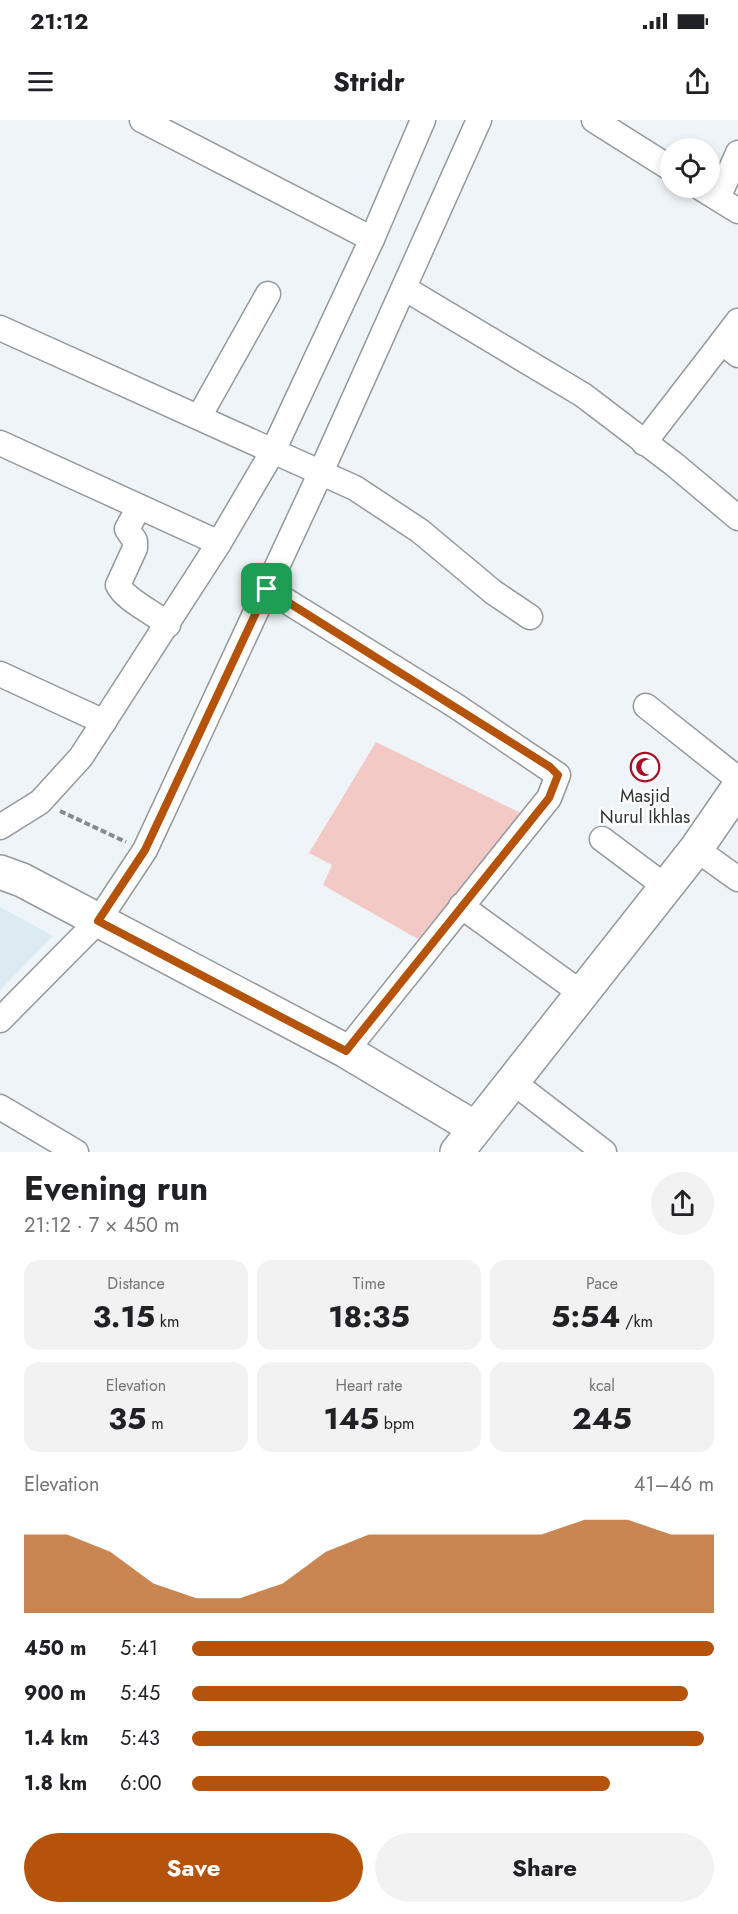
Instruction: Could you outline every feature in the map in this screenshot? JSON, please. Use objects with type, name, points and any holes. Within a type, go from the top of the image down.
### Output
[{"type":"main road","points":[[0,872],[22,880],[346,1051],[466,1140],[696,849],[738,788]]},
{"type":"street","points":[[142,120],[372,239]]},
{"type":"street","points":[[0,827],[40,802],[81,757],[219,543],[273,451],[372,239],[423,120]]},
{"type":"street","points":[[0,1020],[98,921],[145,850],[321,472],[479,120]]},
{"type":"street","points":[[594,120],[660,162]]},
{"type":"street","points":[[720,179],[738,153]]},
{"type":"street","points":[[718,198],[738,211]]},
{"type":"street","points":[[404,288],[583,395],[738,518]]},
{"type":"street","points":[[199,417],[268,294]]},
{"type":"street","points":[[644,443],[730,348],[738,321]]},
{"type":"street","points":[[0,328],[355,488],[420,531],[494,592],[530,617]]},
{"type":"street","points":[[0,443],[219,543]]},
{"type":"street","points":[[139,507],[127,529],[135,541],[135,548],[118,585],[122,592],[153,612],[168,625]]},
{"type":"street","points":[[267,589],[556,771],[557,779],[549,798],[346,1051]]},
{"type":"street","points":[[0,674],[104,722]]},
{"type":"street","points":[[646,706],[738,779]]},
{"type":"street","points":[[602,839],[666,887]]},
{"type":"street","points":[[696,849],[738,879]]},
{"type":"street","points":[[461,906],[581,993]]},
{"type":"street","points":[[513,1082],[604,1152]]},
{"type":"street","points":[[0,1107],[76,1152]]},
{"type":"path","points":[[40,802],[145,850]]},
{"type":"shaded area","points":[[376,742],[523,814],[418,939],[323,885],[332,865],[309,853]]},
{"type":"shaded area","points":[[0,907],[53,936],[0,990]]},
{"type":"place","name":"Masjid Nurul Ikhlas","points":[[645,767]]},
{"type":"route","points":[[267,589],[456,706],[556,771],[558,775],[549,798],[346,1051],[98,921],[145,850],[267,589]]}]
